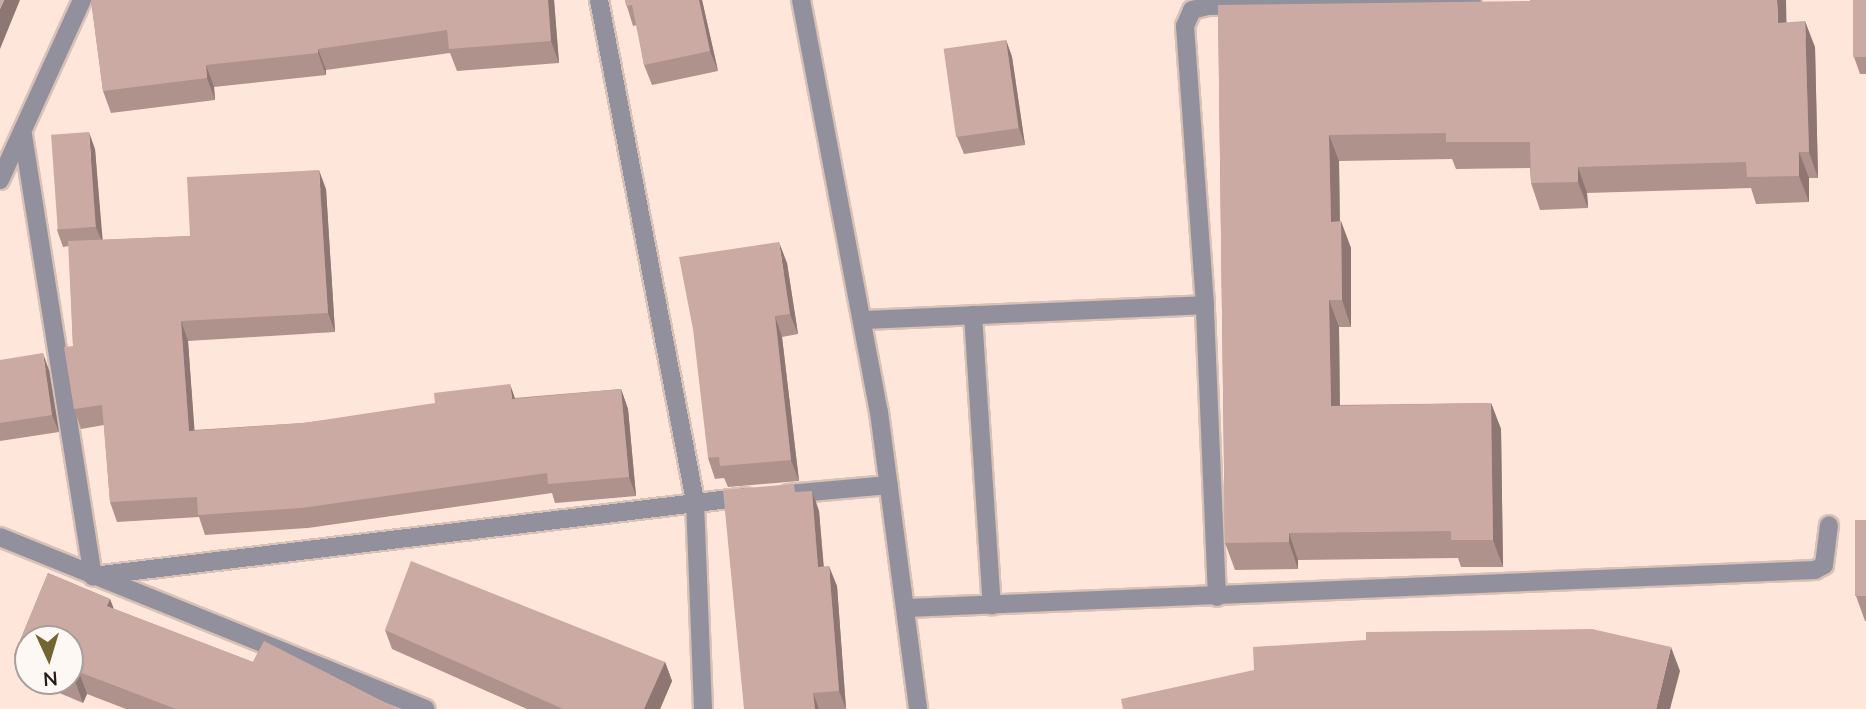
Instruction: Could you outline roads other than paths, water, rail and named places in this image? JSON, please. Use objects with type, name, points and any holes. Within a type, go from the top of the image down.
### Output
[{"type":"street","points":[[0,180],[23,135],[82,0]]},
{"type":"street","points":[[598,0],[695,501],[703,709]]},
{"type":"street","points":[[801,0],[862,320],[889,485],[918,709]]},
{"type":"street","points":[[1217,597],[1205,305],[1185,26],[1192,10],[1208,6],[1472,0]]},
{"type":"street","points":[[23,135],[93,576]]},
{"type":"street","points":[[862,320],[1205,305]]},
{"type":"street","points":[[973,315],[992,605]]},
{"type":"street","points":[[93,576],[695,501],[889,485]]},
{"type":"street","points":[[906,608],[1815,570],[1824,565],[1829,525]]},
{"type":"street","points":[[0,537],[426,709]]}]
